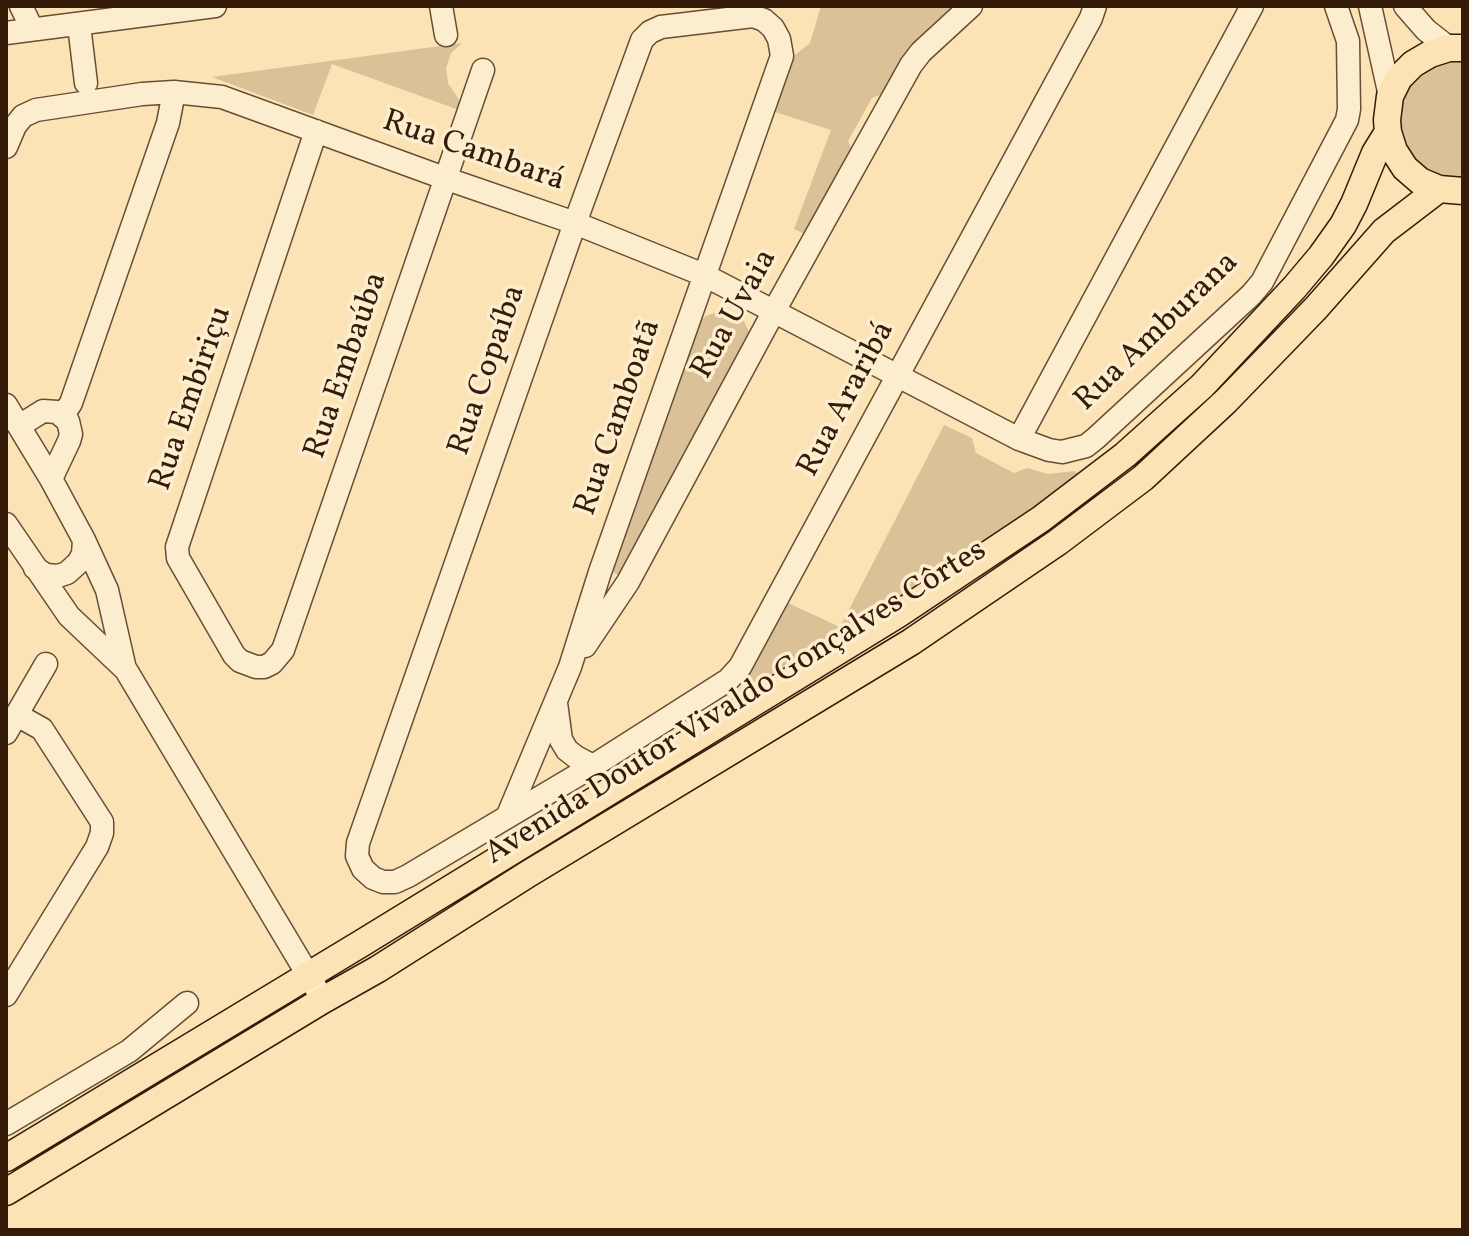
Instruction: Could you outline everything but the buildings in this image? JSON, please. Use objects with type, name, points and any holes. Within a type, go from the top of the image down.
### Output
[{"type":"main road","points":[[1451,190],[1420,181],[1405,168],[1394,151],[1388,132],[1387,108],[1399,78],[1413,64],[1430,54],[1456,48]]},
{"type":"main road","name":"Avenida Doutor Vivaldo Gonçalves Côrtes","points":[[6,1158],[897,615],[1041,519],[1125,455],[1202,386],[1294,288],[1321,256],[1354,204],[1375,153],[1388,132]]},
{"type":"main road","name":"Avenida Doutor Vivaldo Gonçalves Côrtes","points":[[6,1192],[378,969],[528,874],[911,642],[1058,542],[1143,478],[1226,401],[1316,308],[1384,231],[1451,190]]},
{"type":"street","points":[[21,6],[32,29]]},
{"type":"street","points":[[6,33],[79,25],[149,10],[215,6]]},
{"type":"street","points":[[441,6],[446,35]]},
{"type":"street","name":"Rua Uvaia","points":[[570,667],[628,582],[911,65],[971,6]]},
{"type":"street","name":"Rua Araribá","points":[[368,874],[383,882],[395,882],[408,876],[593,766],[728,680],[740,667],[1095,6]]},
{"type":"street","points":[[1019,439],[1252,6]]},
{"type":"street","name":"Rua Amburana","points":[[1049,450],[1062,452],[1086,446],[1262,282],[1347,120],[1348,41],[1336,6]]},
{"type":"street","points":[[1370,6],[1390,96]]},
{"type":"street","points":[[1405,6],[1426,30],[1456,48]]},
{"type":"street","name":"Rua Copaíba","points":[[368,874],[357,856],[358,843],[642,40],[661,27],[753,16],[764,20],[779,39]]},
{"type":"street","points":[[79,25],[86,83]]},
{"type":"street","name":"Rua Camboatã","points":[[508,815],[570,667],[600,572],[782,56],[779,39]]},
{"type":"street","name":"Rua Embaúba","points":[[256,667],[272,663],[283,650],[483,70]]},
{"type":"street","points":[[63,415],[71,403],[163,138],[174,92]]},
{"type":"street","name":"Rua Cambará","points":[[6,147],[23,116],[36,110],[142,94],[174,92],[222,97],[575,223],[704,275],[1019,439],[1049,450]]},
{"type":"street","name":"Rua Embiriçu","points":[[256,667],[247,666],[234,655],[178,558],[177,547],[316,131]]},
{"type":"street","points":[[6,405],[51,479],[107,590],[126,670]]},
{"type":"street","points":[[19,426],[43,411],[57,412],[68,421],[71,434],[51,479]]},
{"type":"street","points":[[6,524],[69,616],[126,670],[323,1000]]},
{"type":"street","points":[[35,568],[46,575],[67,573],[83,554],[84,540]]},
{"type":"street","points":[[600,572],[628,582]]},
{"type":"street","points":[[6,995],[97,847],[102,833],[102,822],[42,729],[12,724],[46,664]]},
{"type":"street","points":[[556,703],[561,740],[567,750],[593,766]]},
{"type":"street","points":[[6,1124],[129,1051],[187,1003]]},
{"type":"shaded area","points":[[821,6],[956,6],[904,56],[882,94],[872,98],[848,141],[852,150],[807,235],[794,229],[831,130],[775,112],[795,55],[810,43]]},
{"type":"shaded area","points":[[462,43],[451,53],[446,68],[448,83],[459,100],[459,110],[332,64],[313,115],[212,77]]},
{"type":"shaded area","points":[[1463,56],[1463,185],[1450,185],[1408,162],[1393,116],[1413,73]]},
{"type":"shaded area","points":[[719,311],[744,321],[750,334],[620,574],[616,574],[611,569],[700,320]]},
{"type":"shaded area","points":[[944,425],[972,438],[976,453],[1014,473],[1027,468],[1048,474],[1075,471],[1080,476],[1003,532],[735,700],[788,603],[840,627]]}]
